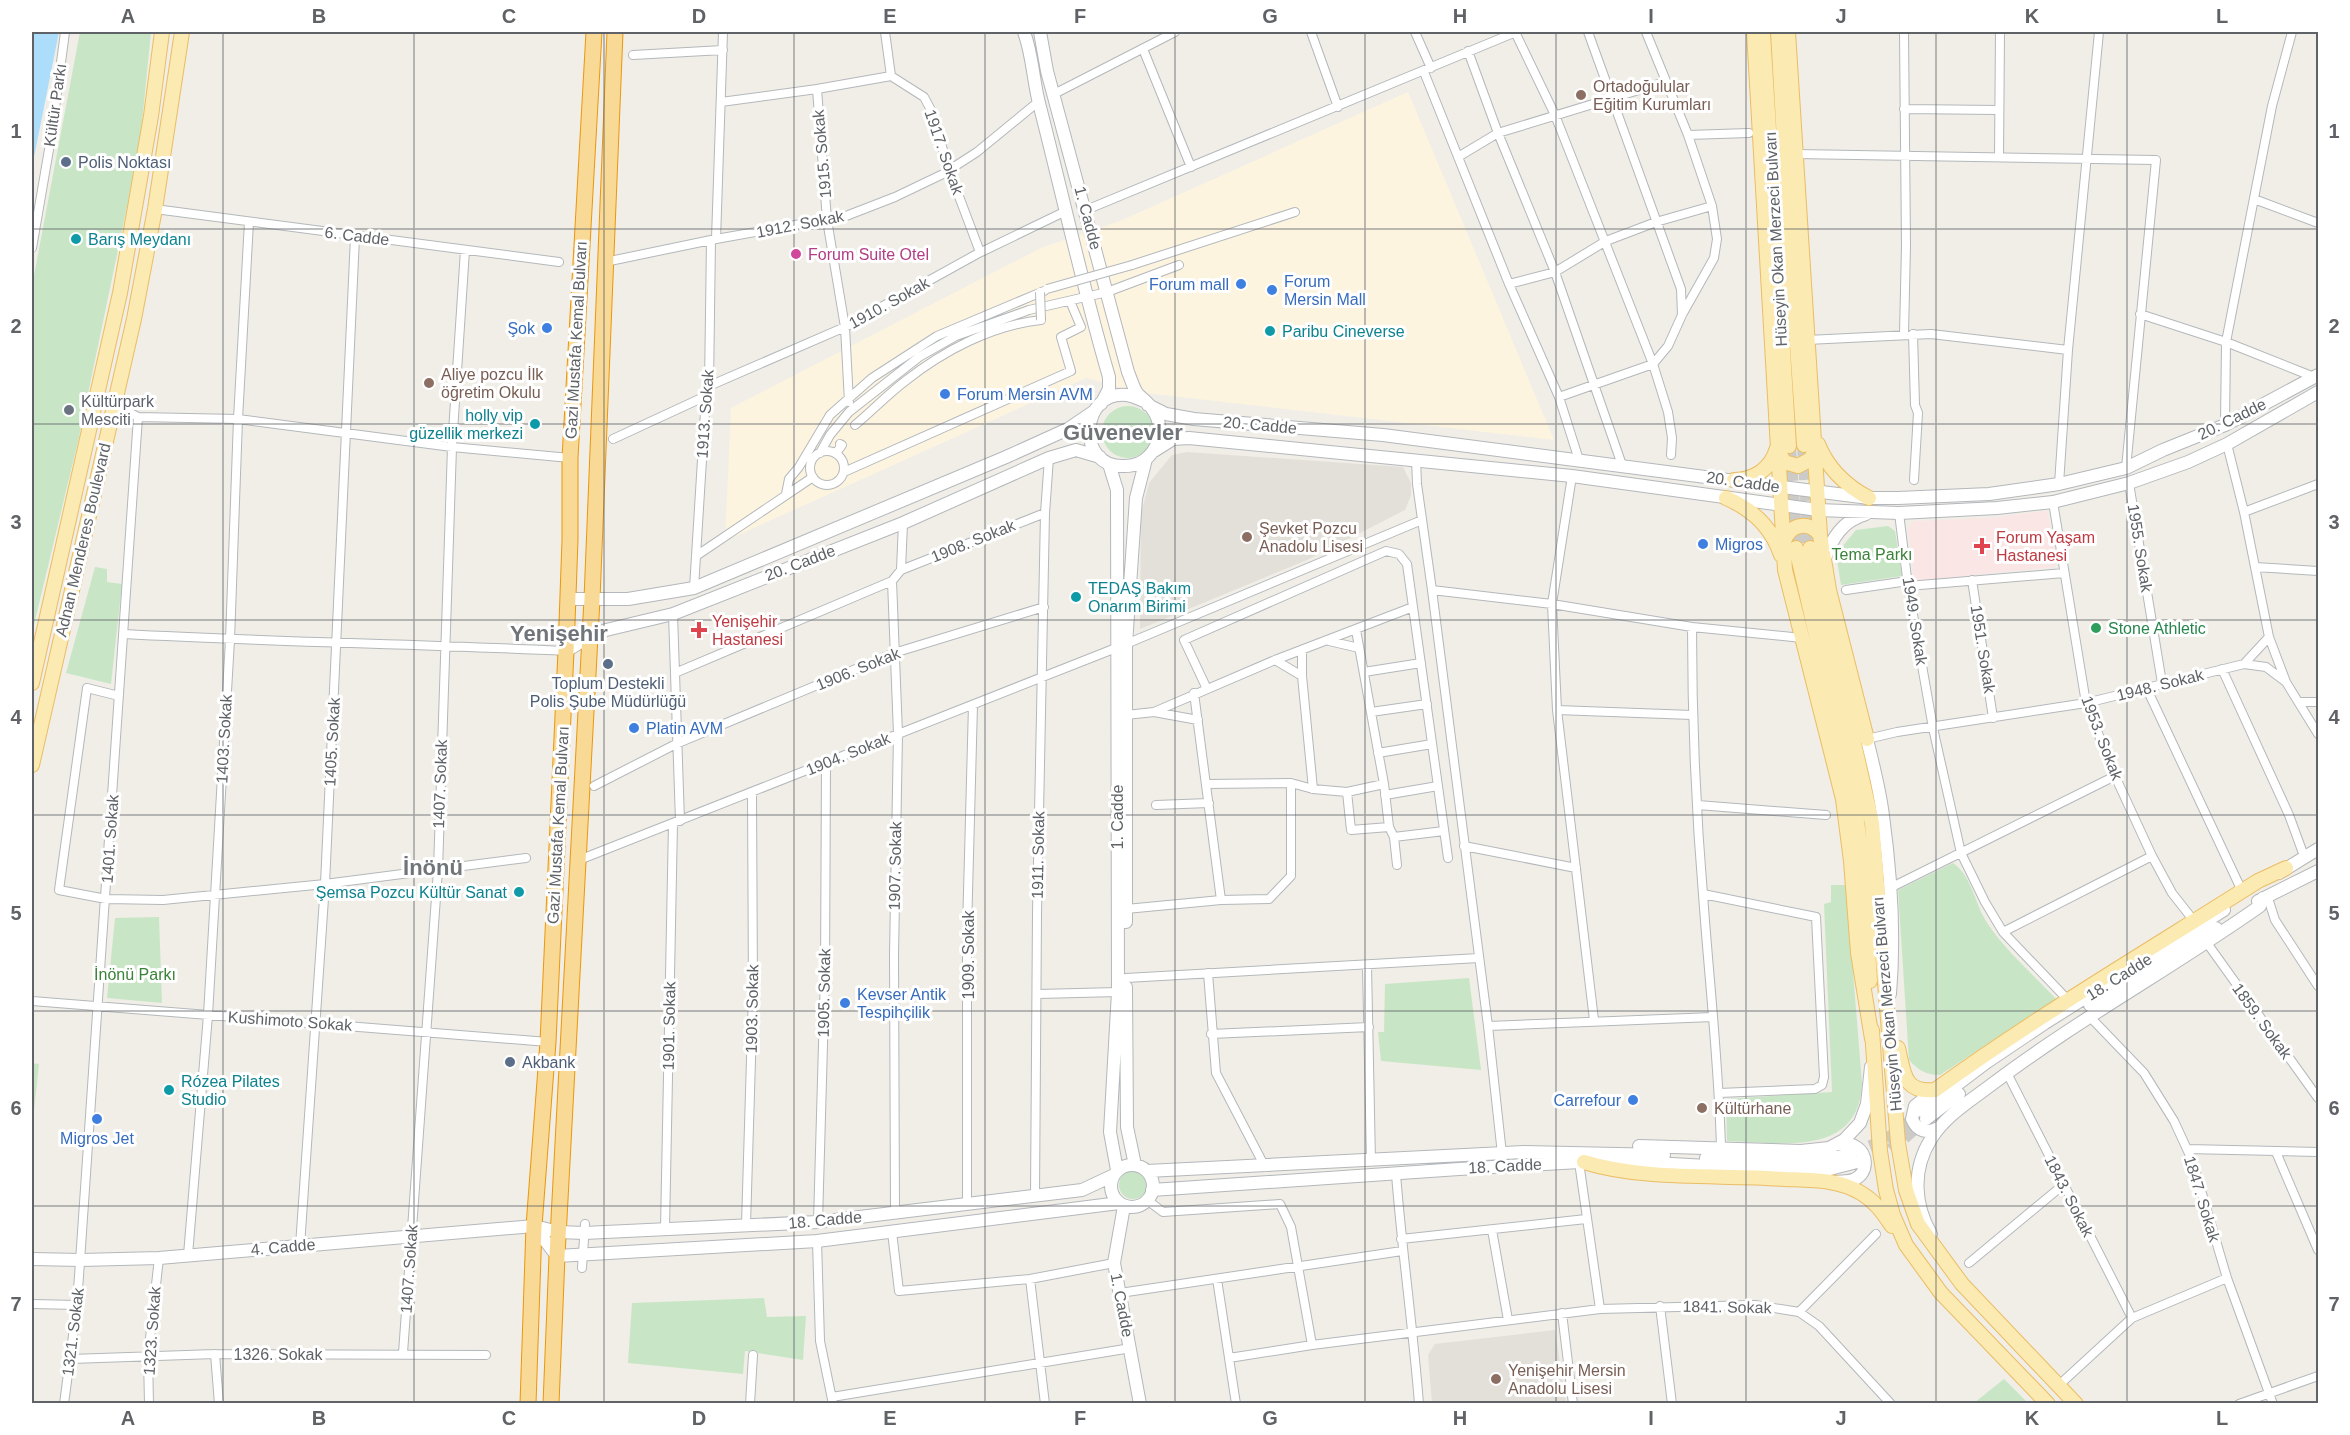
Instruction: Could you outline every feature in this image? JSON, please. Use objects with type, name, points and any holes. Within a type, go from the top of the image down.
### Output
[{"type":"highway","name":"Gazi Mustafa Kemal Bulvarı","points":[[528,1404],[534,1226],[548,1042],[566,651],[570,458],[594,32]]},
{"type":"highway","name":"Gazi Mustafa Kemal Bulvarı","points":[[551,1404],[592,599],[604,262],[616,35]]},
{"type":"main road","name":"Adnan Menderes Boulevard","points":[[32,683],[120,293],[151,116],[162,32]]},
{"type":"main road","name":"Adnan Menderes Boulevard","points":[[32,765],[116,397],[155,209],[182,32]]},
{"type":"main road","points":[[1754,32],[1782,445],[1784,462],[1798,466],[1811,459],[1811,441],[1788,32]]},
{"type":"main road","name":"Hüseyin Okan Merzeci Bulvarı","points":[[1763,32],[1782,445]]},
{"type":"main road","name":"Hüseyin Okan Merzeci Bulvarı","points":[[1778,32],[1789,230],[1811,441]]},
{"type":"main road","points":[[1811,441],[1824,562],[1867,739]]},
{"type":"main road","points":[[1811,441],[1821,451],[1831,468],[1852,488],[1869,498]]},
{"type":"main road","points":[[1734,480],[1754,476],[1767,467],[1782,445]]},
{"type":"main road","points":[[1782,445],[1781,506],[1796,547],[1785,570]]},
{"type":"main road","points":[[1726,498],[1751,513],[1766,528],[1778,547],[1785,570],[1843,799],[1851,861],[1858,953],[1872,1038]]},
{"type":"main road","points":[[1796,547],[1786,535],[1798,526],[1813,528],[1821,535]]},
{"type":"main road","name":"Hüseyin Okan Merzeci Bulvarı","points":[[1796,547],[1872,823],[1898,1143],[1906,1190],[1918,1224],[1962,1284],[2076,1404]]},
{"type":"main road","name":"Hüseyin Okan Merzeci Bulvarı","points":[[1796,547],[1856,805],[1863,868],[1880,1151],[1886,1190],[1893,1215],[1906,1245],[1941,1293],[2048,1404]]},
{"type":"main road","points":[[1889,1027],[1897,1044],[1908,1083],[1914,1088],[1925,1091],[1935,1090],[1997,1045],[2067,999],[2242,891],[2286,868]]},
{"type":"main road","points":[[1581,1162],[1609,1170],[1642,1173],[1834,1182],[1860,1192],[1876,1203],[1906,1245]]},
{"type":"street","name":"Kültür Parkı","points":[[32,248],[51,138],[65,32]]},
{"type":"street","name":"1913. Sokak","points":[[694,588],[706,396],[709,386],[723,32]]},
{"type":"street","points":[[721,102],[891,76],[885,32]]},
{"type":"street","name":"1. Cadde","points":[[1024,32],[1031,52],[1038,102],[1086,298],[1109,377],[1109,389],[1097,408]]},
{"type":"street","name":"1. Cadde","points":[[1040,32],[1047,71],[1128,372],[1137,392],[1146,403]]},
{"type":"street","points":[[1046,32],[1047,71]]},
{"type":"street","points":[[1053,94],[1175,32]]},
{"type":"street","points":[[1311,32],[1338,107]]},
{"type":"street","points":[[1415,32],[1458,158],[1509,284],[1559,397],[1579,460]]},
{"type":"street","points":[[1086,210],[1516,32],[1555,115],[1653,364],[1668,412],[1672,438],[1671,455]]},
{"type":"street","points":[[1588,32],[1680,289],[1682,315]]},
{"type":"street","points":[[1559,397],[1653,364],[1668,346],[1682,315],[1714,258],[1717,239],[1712,206],[1688,135],[1646,32]]},
{"type":"street","points":[[1904,32],[1908,334],[1915,405],[1918,413],[1914,480]]},
{"type":"street","points":[[1999,157],[2000,32]]},
{"type":"street","points":[[2060,484],[2068,350],[2099,32]]},
{"type":"street","points":[[2225,425],[2226,342],[2272,106],[2292,32]]},
{"type":"street","points":[[1143,49],[1191,167]]},
{"type":"street","points":[[633,55],[723,50]]},
{"type":"street","points":[[1468,51],[1498,133],[1555,272],[1622,465]]},
{"type":"street","name":"1917. Sokak","points":[[891,76],[924,97],[931,110],[949,170],[980,252]]},
{"type":"street","points":[[1458,158],[1498,133],[1665,82]]},
{"type":"street","name":"1915. Sokak","points":[[817,89],[827,220],[845,327],[849,412]]},
{"type":"street","name":"1912. Sokak","points":[[604,262],[846,216],[895,197],[949,170],[977,152],[1038,102]]},
{"type":"street","points":[[1904,109],[1999,110]]},
{"type":"street","points":[[1688,135],[1749,133]]},
{"type":"street","points":[[1796,154],[2156,160],[2126,468]]},
{"type":"street","points":[[2254,199],[2319,223]]},
{"type":"street","points":[[1509,284],[1555,272],[1606,241],[1656,222],[1712,206]]},
{"type":"street","name":"6. Cadde","points":[[155,209],[559,262]]},
{"type":"street","name":"1910. Sokak","points":[[709,386],[845,327],[980,252],[1066,211]]},
{"type":"street","points":[[786,494],[789,478],[799,467],[831,414],[872,378],[938,336],[1044,291],[1295,212]]},
{"type":"street","name":"1403. Sokak","points":[[188,1255],[215,895],[230,640],[238,419],[249,222]]},
{"type":"street","name":"1405. Sokak","points":[[300,1246],[325,884],[337,642],[344,432],[355,237]]},
{"type":"street","name":"1407. Sokak","points":[[403,1353],[438,870],[452,447],[465,249]]},
{"type":"street","points":[[1070,301],[1081,327],[1061,337],[1071,371],[844,472],[838,482],[827,485],[816,481],[813,477],[811,465],[849,412],[919,357],[956,336],[998,320],[1070,301],[1086,298],[1107,292],[1179,265]]},
{"type":"street","points":[[855,425],[903,382],[950,350],[1018,322],[1041,320],[1044,291]]},
{"type":"street","points":[[2140,314],[2226,342],[2316,376]]},
{"type":"street","points":[[1807,340],[1908,334],[2068,350]]},
{"type":"street","name":"20. Cadde","points":[[1146,403],[1166,414],[1194,419],[1383,435],[1869,498],[1989,494],[2060,484],[2126,468],[2225,425],[2316,376]]},
{"type":"street","name":"20. Cadde","points":[[1150,455],[1173,439],[1189,438],[1572,476],[1818,510],[1899,513],[1997,508],[2053,502],[2129,483],[2188,462],[2227,444],[2319,392]]},
{"type":"street","points":[[1128,395],[1146,403],[1153,410],[1160,425],[1159,439],[1150,455],[1134,465],[1122,467],[1105,461],[1092,448],[1089,436],[1089,424],[1097,408],[1116,396],[1128,395]]},
{"type":"street","points":[[613,439],[706,396]]},
{"type":"street","points":[[116,397],[125,410],[138,417],[238,419],[452,447],[570,458]]},
{"type":"street","name":"20. Cadde","points":[[567,599],[628,599],[694,588],[1006,457],[1068,429],[1097,408]]},
{"type":"street","name":"1401. Sokak","points":[[81,1260],[138,417]]},
{"type":"street","points":[[836,453],[842,445],[840,444]]},
{"type":"street","points":[[2227,444],[2244,512],[2269,637],[2286,682],[2319,734]]},
{"type":"street","name":"20. Cadde","points":[[566,651],[606,630],[673,614],[903,523],[1049,458],[1076,450],[1105,461]]},
{"type":"street","points":[[820,453],[825,451],[836,453],[843,461],[844,472]]},
{"type":"street","name":"1. Cadde","points":[[1136,1165],[1127,1127],[1126,715],[1121,646],[1136,498],[1150,455]]},
{"type":"street","name":"1911. Sokak","points":[[1035,1196],[1037,914],[1045,513],[1049,458]]},
{"type":"street","points":[[1416,459],[1417,484],[1488,1026],[1502,1154]]},
{"type":"street","name":"1. Cadde","points":[[1105,461],[1117,490],[1121,646],[1118,992],[1110,1132],[1115,1173]]},
{"type":"street","points":[[1572,476],[1552,604],[1557,710],[1594,1020]]},
{"type":"street","points":[[696,556],[813,477]]},
{"type":"street","name":"1955. Sokak","points":[[2129,483],[2162,683]]},
{"type":"street","points":[[2244,512],[2319,484]]},
{"type":"street","name":"1953. Sokak","points":[[2053,502],[2086,703],[2115,776],[2152,856],[2172,893],[2193,921]]},
{"type":"street","points":[[1824,562],[1839,530],[1854,518],[1872,512]]},
{"type":"street","name":"1908. Sokak","points":[[901,570],[1045,513]]},
{"type":"street","name":"1949. Sokak","points":[[1899,513],[1908,584],[1933,728],[1961,853],[1985,902],[2003,932],[2067,999]]},
{"type":"street","name":"1904. Sokak","points":[[579,860],[1042,678],[1422,520]]},
{"type":"street","points":[[675,673],[892,581],[901,570],[903,523]]},
{"type":"street","points":[[1207,689],[1184,640],[1386,551],[1399,554],[1407,564],[1448,858]]},
{"type":"street","points":[[2255,567],[2319,571]]},
{"type":"street","points":[[1846,590],[2064,573]]},
{"type":"street","name":"1951. Sokak","points":[[1972,580],[1993,718]]},
{"type":"street","name":"1907. Sokak","points":[[892,581],[898,734],[894,955],[895,1213]]},
{"type":"street","points":[[1432,590],[1552,604],[1692,627],[1802,638]]},
{"type":"street","name":"1906. Sokak","points":[[594,786],[676,744],[894,653],[1044,607]]},
{"type":"street","points":[[1154,712],[1275,660],[1413,607]]},
{"type":"street","name":"1901. Sokak","points":[[665,1229],[676,822],[673,614]]},
{"type":"street","points":[[1692,627],[1692,715],[1721,1148]]},
{"type":"street","points":[[1356,630],[1384,784],[1389,827],[1394,837],[1397,865]]},
{"type":"street","points":[[123,634],[230,640],[446,645],[566,651]]},
{"type":"street","points":[[2244,664],[2269,637]]},
{"type":"street","points":[[1328,640],[1359,648]]},
{"type":"street","points":[[1302,651],[1302,676],[1312,789]]},
{"type":"street","points":[[1275,660],[1302,676]]},
{"type":"street","points":[[1364,672],[1421,663]]},
{"type":"street","points":[[2244,664],[2266,667],[2286,682]]},
{"type":"street","name":"1948. Sokak","points":[[1867,739],[1897,732],[2086,703],[2244,664]]},
{"type":"street","points":[[2222,669],[2289,815],[2304,856]]},
{"type":"street","points":[[2146,687],[2242,891]]},
{"type":"street","points":[[119,696],[87,688],[59,890],[106,899],[163,900],[325,884],[526,858]]},
{"type":"street","points":[[1194,693],[1221,900]]},
{"type":"street","points":[[2299,702],[2319,702]]},
{"type":"street","points":[[1371,712],[1427,704]]},
{"type":"street","name":"1909. Sokak","points":[[967,1205],[968,930],[973,705]]},
{"type":"street","points":[[1557,710],[1692,715]]},
{"type":"street","points":[[1126,715],[1154,712],[1198,720]]},
{"type":"street","points":[[1867,739],[1883,814],[1890,888],[1893,958],[1888,1011]]},
{"type":"street","points":[[1378,753],[1432,744]]},
{"type":"street","name":"1905. Sokak","points":[[818,1222],[825,973],[826,763]]},
{"type":"street","points":[[1890,888],[2115,776]]},
{"type":"street","points":[[1126,909],[1269,898],[1291,876],[1291,783]]},
{"type":"street","points":[[1206,784],[1291,783],[1312,789],[1347,792],[1384,784]]},
{"type":"street","points":[[1385,795],[1438,786]]},
{"type":"street","name":"1903. Sokak","points":[[746,1225],[753,993],[752,792]]},
{"type":"street","points":[[1347,792],[1351,830],[1389,827]]},
{"type":"street","points":[[1156,805],[1209,803]]},
{"type":"street","points":[[1698,805],[1826,815]]},
{"type":"street","points":[[1394,837],[1444,831]]},
{"type":"street","points":[[1464,846],[1576,868]]},
{"type":"street","name":"18. Cadde","points":[[2319,849],[2304,856],[1987,1062],[1924,1115],[2006,1059],[2265,897],[2319,871]]},
{"type":"street","points":[[2003,932],[2152,856]]},
{"type":"street","points":[[1703,894],[1816,917],[1824,1077],[1822,1085],[1815,1089],[1719,1093]]},
{"type":"street","points":[[1939,1254],[1921,1212],[1917,1191],[1921,1160],[1938,1128],[2007,1073],[2207,943],[2260,906],[2265,897]]},
{"type":"street","points":[[2265,897],[2275,921],[2319,986]]},
{"type":"street","name":"1859. Sokak","points":[[2207,943],[2317,1093]]},
{"type":"street","points":[[1126,978],[1479,958]]},
{"type":"street","points":[[1367,966],[1371,1161]]},
{"type":"street","points":[[1208,973],[1215,1073],[1265,1167]]},
{"type":"street","points":[[1038,994],[1118,992]]},
{"type":"street","name":"Kushimoto Sokak","points":[[32,1001],[97,1008],[548,1042]]},
{"type":"street","points":[[1488,1026],[1713,1017]]},
{"type":"street","name":"1847. Sokak","points":[[2091,1018],[2144,1073],[2174,1121],[2187,1149],[2227,1278],[2273,1404]]},
{"type":"street","points":[[1211,1035],[1369,1027]]},
{"type":"street","points":[[1837,1144],[1850,1135],[1863,1115],[1874,1057]]},
{"type":"street","name":"1843. Sokak","points":[[2007,1073],[2132,1317]]},
{"type":"street","points":[[1935,1090],[1915,1106],[1912,1119],[1916,1127],[1924,1131],[1938,1128]]},
{"type":"street","points":[[1524,1152],[1578,1145],[1813,1151],[1837,1144],[1850,1144],[1858,1148],[1865,1164],[1862,1173],[1855,1179],[1834,1182]]},
{"type":"street","points":[[2187,1149],[2319,1152]]},
{"type":"street","name":"18. Cadde","points":[[1147,1171],[1265,1167],[1524,1152],[1804,1161],[1854,1158],[1826,1170],[1581,1162],[1459,1168],[1150,1195]]},
{"type":"street","points":[[2276,1152],[2319,1250]]},
{"type":"street","points":[[1581,1162],[1586,1219],[1600,1309]]},
{"type":"street","points":[[1126,1165],[1136,1165],[1147,1171],[1153,1183],[1150,1195],[1136,1206],[1121,1204],[1111,1191],[1115,1173],[1126,1165]]},
{"type":"street","name":"18. Cadde","points":[[534,1226],[559,1232],[585,1228],[665,1229],[818,1222],[1082,1190],[1115,1173]]},
{"type":"street","points":[[1396,1174],[1419,1404]]},
{"type":"street","points":[[1969,1263],[2063,1185]]},
{"type":"street","points":[[1150,1195],[1163,1212],[1280,1204],[1291,1227],[1312,1345]]},
{"type":"street","name":"1. Cadde","points":[[1121,1204],[1114,1263],[1140,1404]]},
{"type":"street","name":"18. Cadde","points":[[557,1256],[817,1241],[1121,1204]]},
{"type":"street","points":[[1401,1239],[1586,1219]]},
{"type":"street","points":[[534,1226],[557,1256]]},
{"type":"street","name":"4. Cadde","points":[[32,1259],[159,1258],[534,1226]]},
{"type":"street","points":[[582,1268],[585,1228]]},
{"type":"street","points":[[1492,1230],[1508,1320]]},
{"type":"street","points":[[892,1232],[899,1291],[1029,1279],[1114,1263]]},
{"type":"street","points":[[1799,1312],[1876,1234]]},
{"type":"street","points":[[817,1241],[820,1341],[832,1400],[1131,1348]]},
{"type":"street","points":[[1120,1293],[1402,1251]]},
{"type":"street","name":"1323. Sokak","points":[[149,1404],[148,1356],[159,1258]]},
{"type":"street","name":"1321. Sokak","points":[[64,1404],[81,1260]]},
{"type":"street","points":[[2058,1386],[2132,1317],[2227,1278]]},
{"type":"street","points":[[1029,1279],[1045,1404]]},
{"type":"street","points":[[1217,1280],[1236,1404]]},
{"type":"street","points":[[32,1304],[77,1305]]},
{"type":"street","name":"1841. Sokak","points":[[1229,1358],[1312,1345],[1600,1309],[1755,1305],[1799,1312],[1819,1326],[1891,1404]]},
{"type":"street","points":[[1660,1306],[1672,1404]]},
{"type":"street","points":[[1562,1313],[1573,1404]]},
{"type":"street","points":[[215,1354],[219,1404]]},
{"type":"street","name":"1326. Sokak","points":[[71,1359],[215,1354],[486,1355]]},
{"type":"street","points":[[750,1404],[753,1355]]},
{"type":"street","points":[[2238,1404],[2319,1376]]},
{"type":"shaded area","name":"Forum Mersin AVM","points":[[1408,92],[1554,440],[1137,392],[1086,378],[725,541],[731,408],[1041,248],[1120,221]]},
{"type":"shaded area","name":"Şevket Pozcu Anadolu Lisesi","points":[[1187,452],[1403,467],[1411,483],[1411,495],[1405,510],[1307,560],[1140,629],[1141,514],[1149,483],[1172,455]]},
{"type":"shaded area","name":"Forum Yaşam Hastanesi","points":[[2048,512],[2057,565],[2054,567],[1915,581],[1908,528],[1913,521],[1989,518]]},
{"type":"shaded area","name":"Yenişehir Mersin Anadolu Lisesi","points":[[1555,1330],[1566,1403],[1432,1403],[1428,1355],[1435,1344]]},
{"type":"green space","points":[[80,32],[151,32],[141,133],[129,197],[79,437],[32,633],[32,286]]},
{"type":"green space","points":[[1123,406],[1133,406],[1147,413],[1154,432],[1147,451],[1133,458],[1123,458],[1113,454],[1106,447],[1102,437],[1102,427],[1106,417],[1113,410]]},
{"type":"green space","name":"Tema Parkı","points":[[1888,526],[1895,531],[1902,576],[1841,585],[1836,554],[1856,530]]},
{"type":"green space","points":[[95,567],[107,569],[107,582],[122,584],[111,684],[66,673]]},
{"type":"green space","points":[[1953,863],[1967,879],[1982,914],[1996,936],[2056,999],[1940,1075],[1935,1075],[1916,1067],[1909,1060],[1898,890]]},
{"type":"green space","points":[[1831,885],[1846,885],[1862,1083],[1857,1107],[1847,1124],[1832,1135],[1813,1141],[1770,1143],[1727,1141],[1726,1099],[1832,1092],[1824,904],[1831,902]]},
{"type":"green space","name":"İnönü Parkı","points":[[159,917],[162,1003],[107,998],[115,918]]},
{"type":"green space","points":[[1469,978],[1481,1070],[1381,1061],[1378,1032],[1384,1032],[1385,984]]},
{"type":"green space","points":[[32,1063],[39,1064],[32,1129]]},
{"type":"green space","points":[[1133,1171],[1143,1175],[1147,1185],[1143,1195],[1133,1199],[1123,1195],[1119,1185],[1123,1175]]},
{"type":"green space","points":[[764,1298],[767,1317],[806,1316],[803,1360],[745,1351],[743,1374],[628,1363],[632,1303]]},
{"type":"green space","points":[[2004,1379],[2028,1403],[1974,1403]]},
{"type":"water","points":[[32,32],[59,32],[32,167]]},
{"type":"tunnel","points":[[1804,445],[1810,548]]},
{"type":"tunnel","points":[[1789,446],[1796,548]]},
{"type":"tunnel","points":[[1853,1153],[1886,1140],[1919,1114]]},
{"type":"tunnel","points":[[1857,1162],[1889,1151],[1924,1121]]},
{"type":"place","name":"Ortadoğulular Eğitim Kurumları","points":[[1581,95]]},
{"type":"place","name":"Polis Noktası","points":[[66,162]]},
{"type":"place","name":"Barış Meydanı","points":[[76,239]]},
{"type":"place","name":"Forum Suite Otel","points":[[796,254]]},
{"type":"place","name":"Forum mall","points":[[1241,284]]},
{"type":"place","name":"Forum Mersin Mall","points":[[1272,290]]},
{"type":"place","name":"Şok","points":[[547,328]]},
{"type":"place","name":"Paribu Cineverse","points":[[1270,331]]},
{"type":"place","name":"Aliye pozcu İlk öğretim Okulu","points":[[429,383]]},
{"type":"place","name":"Forum Mersin AVM","points":[[945,394]]},
{"type":"place","name":"Kültürpark Mesciti","points":[[69,410]]},
{"type":"place","name":"holly vip güzellik merkezi","points":[[535,424]]},
{"type":"place","name":"Şevket Pozcu Anadolu Lisesi","points":[[1247,537]]},
{"type":"place","name":"Migros","points":[[1703,544]]},
{"type":"place","name":"Forum Yaşam Hastanesi","points":[[1982,546]]},
{"type":"place","name":"TEDAŞ Bakım Onarım Birimi","points":[[1076,597]]},
{"type":"place","name":"Stone Athletic","points":[[2096,628]]},
{"type":"place","name":"Yenişehir Hastanesi","points":[[699,630]]},
{"type":"place","name":"Toplum Destekli Polis Şube Müdürlüğü","points":[[608,664]]},
{"type":"place","name":"Platin AVM","points":[[634,728]]},
{"type":"place","name":"Şemsa Pozcu Kültür Sanat","points":[[519,892]]},
{"type":"place","name":"Kevser Antik Tespihçilik","points":[[845,1003]]},
{"type":"place","name":"Akbank","points":[[510,1062]]},
{"type":"place","name":"Rózea Pilates Studio","points":[[169,1090]]},
{"type":"place","name":"Carrefour","points":[[1633,1100]]},
{"type":"place","name":"Kültürhane","points":[[1702,1108]]},
{"type":"place","name":"Migros Jet","points":[[97,1119]]},
{"type":"place","name":"Yenişehir Mersin Anadolu Lisesi","points":[[1496,1379]]},
{"type":"district","name":"Güvenevler","points":[[1123,432]]},
{"type":"district","name":"Yenişehir","points":[[559,633]]},
{"type":"district","name":"İnönü","points":[[433,867]]}]
